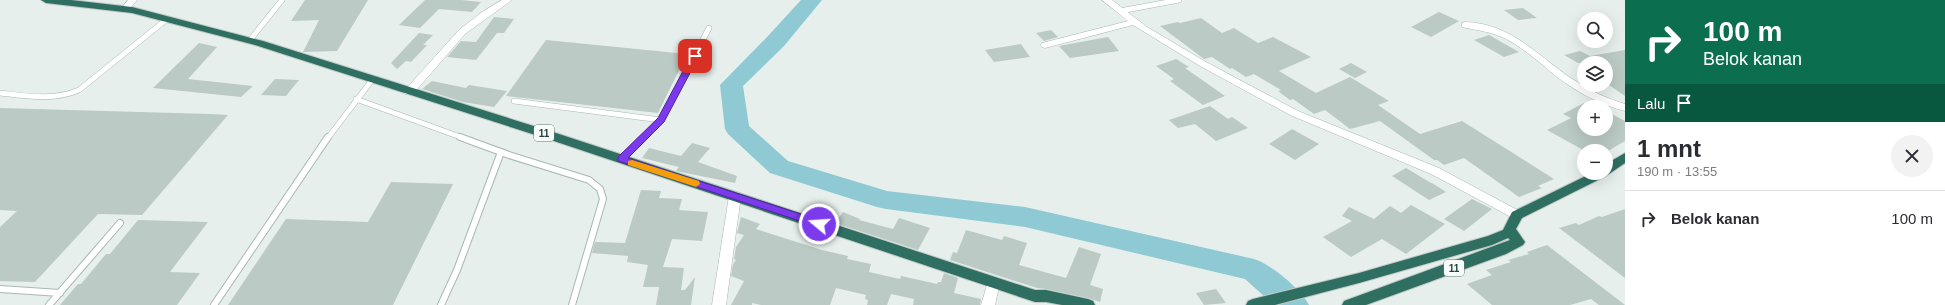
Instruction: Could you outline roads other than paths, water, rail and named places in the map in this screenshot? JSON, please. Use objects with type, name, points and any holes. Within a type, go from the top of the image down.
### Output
[{"type":"highway","name":"11","points":[[46,0],[129,4],[167,19],[250,40],[409,92],[552,136],[994,282],[1039,301],[1046,296],[1088,305]]},
{"type":"highway","points":[[1613,165],[1625,157]]},
{"type":"highway","name":"11","points":[[1253,305],[1359,278],[1492,240],[1508,233],[1518,216],[1588,180]]},
{"type":"highway","name":"11","points":[[1349,305],[1487,256],[1518,242],[1509,229]]},
{"type":"street","points":[[485,14],[492,0]]},
{"type":"street","points":[[409,92],[462,32],[485,14],[508,0]]},
{"type":"street","points":[[1106,0],[1134,22],[1203,64],[1294,114],[1435,171],[1518,216]]},
{"type":"street","points":[[1045,45],[1134,22]]},
{"type":"street","points":[[1466,25],[1489,29],[1514,39],[1534,51],[1573,84],[1593,96],[1625,108]]},
{"type":"street","points":[[719,305],[735,196]]},
{"type":"street","points":[[988,305],[994,282]]},
{"type":"lane","points":[[250,40],[282,0]]},
{"type":"lane","points":[[1120,11],[1178,0]]},
{"type":"lane","points":[[0,93],[54,96],[68,95],[79,90],[167,19]]},
{"type":"lane","points":[[622,159],[661,120],[709,28]]},
{"type":"lane","points":[[214,305],[356,99],[372,80]]},
{"type":"lane","points":[[356,99],[501,152],[589,180],[600,189],[603,199],[572,305]]},
{"type":"lane","points":[[514,101],[661,120]]},
{"type":"lane","points":[[440,305],[457,270],[501,152]]},
{"type":"lane","points":[[49,305],[120,224]]},
{"type":"lane","points":[[0,289],[60,292]]},
{"type":"waterway","points":[[812,0],[776,41],[731,85],[737,129],[779,167],[886,200],[1025,217],[1254,270],[1294,305]]}]
